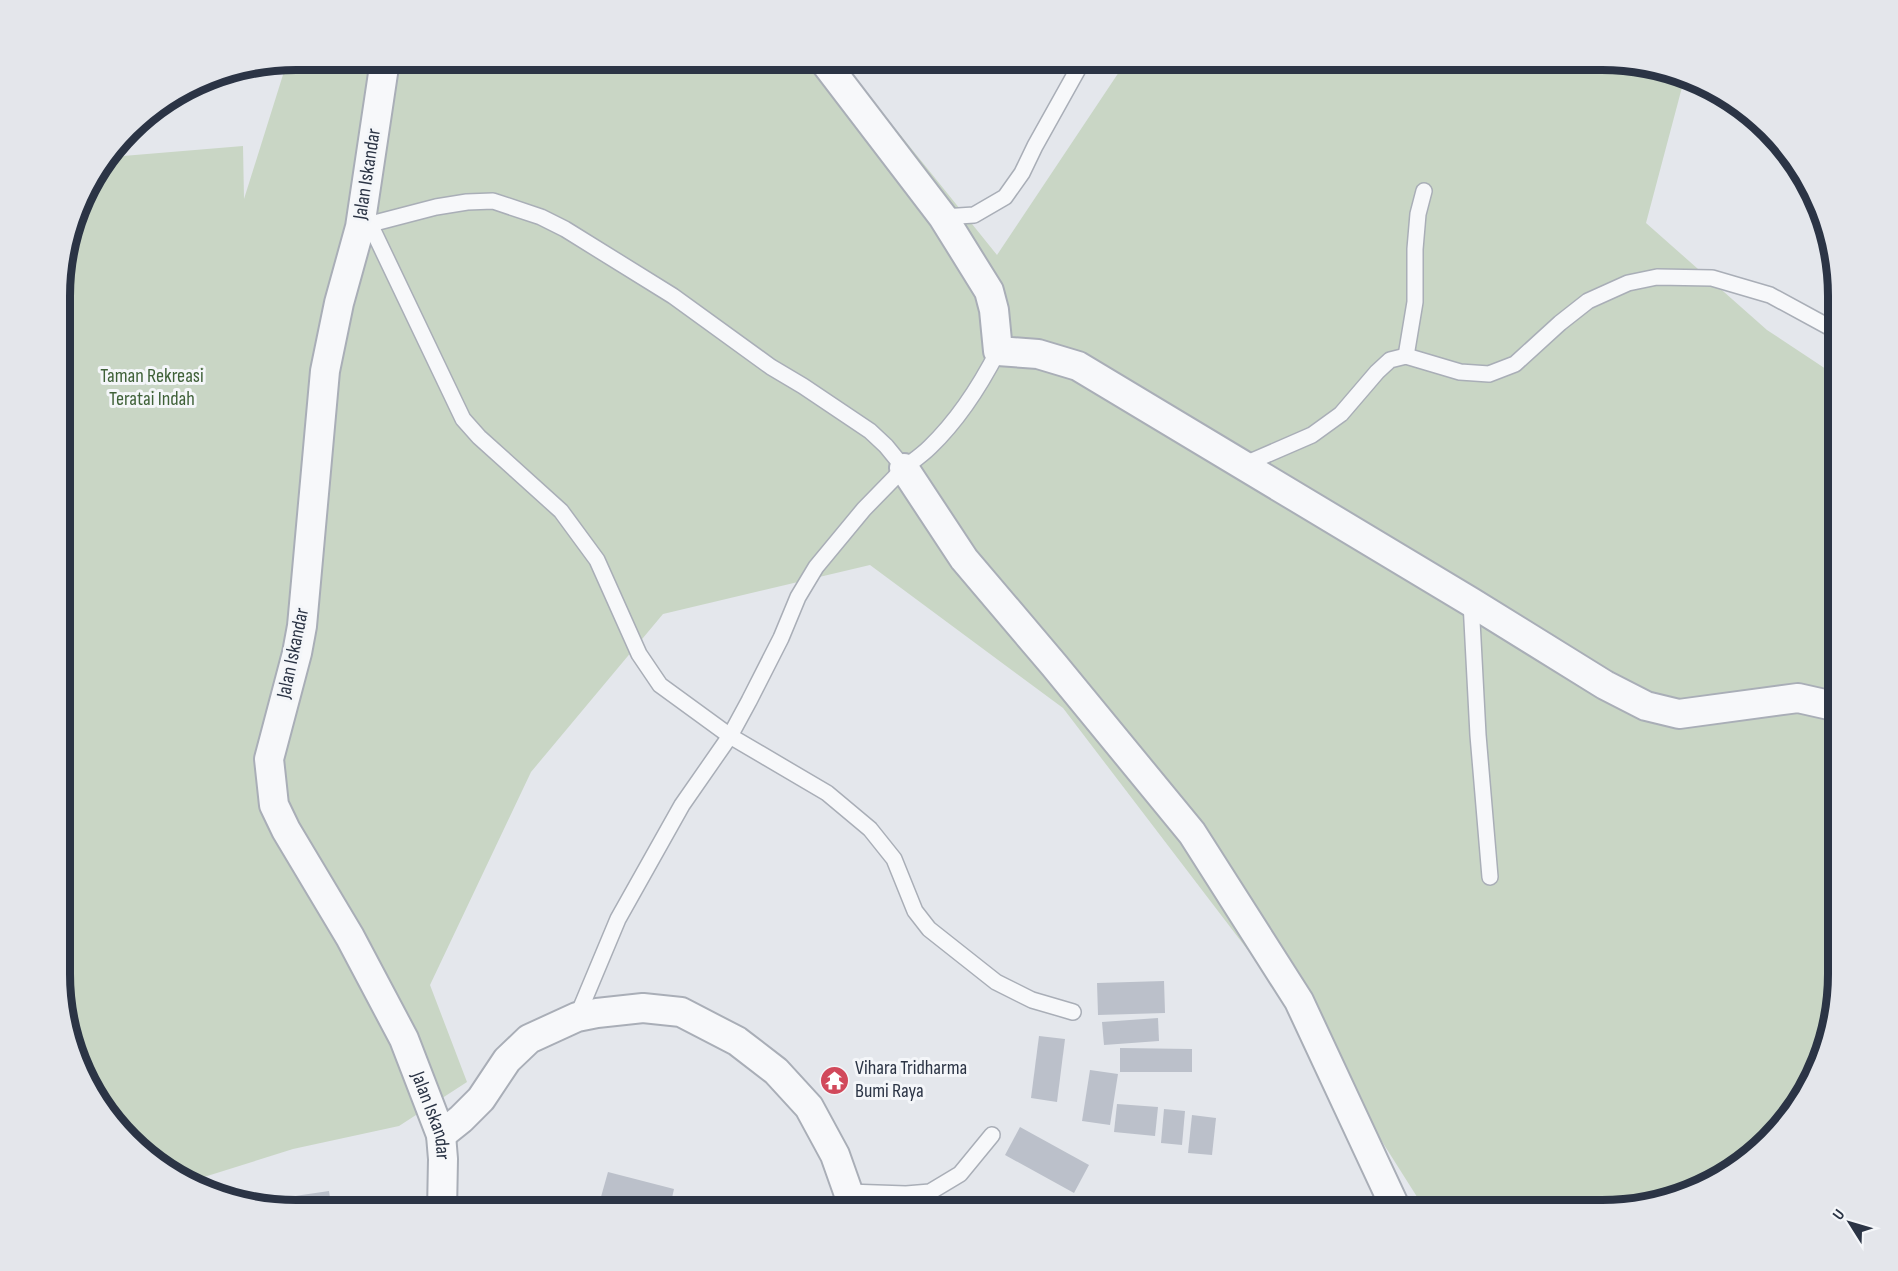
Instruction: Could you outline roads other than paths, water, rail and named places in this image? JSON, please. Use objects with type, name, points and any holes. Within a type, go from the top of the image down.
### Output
[{"type":"street","name":"Jalan Iskandar","points":[[384,70],[365,225],[339,303],[325,370],[300,635],[269,759],[274,805],[286,830],[350,937],[404,1039],[441,1135],[442,1201]]},
{"type":"street","points":[[831,70],[943,217],[989,291],[994,310],[998,351],[1038,354],[1078,366],[1472,602],[1605,686],[1646,706],[1679,714],[1798,698],[1828,705]]},
{"type":"street","points":[[904,468],[964,559],[1192,833],[1299,1001],[1392,1201]]},
{"type":"street","points":[[441,1135],[481,1099],[507,1060],[529,1039],[577,1017],[597,1013],[643,1008],[681,1012],[737,1041],[776,1071],[809,1107],[835,1155],[850,1201]]},
{"type":"lane","points":[[943,217],[974,215],[1005,197],[1022,173],[1077,70]]},
{"type":"lane","points":[[1406,356],[1415,302],[1415,249],[1418,214],[1424,191]]},
{"type":"lane","points":[[904,468],[870,431],[771,367],[673,296],[565,229],[541,217],[493,201],[467,202],[436,207],[365,225],[463,419],[479,437],[561,511],[597,560],[639,654],[660,685],[730,736],[827,793],[870,829],[894,860],[915,911],[929,929],[996,982],[1032,1000],[1073,1012]]},
{"type":"lane","points":[[1243,465],[1312,435],[1341,414],[1390,360],[1406,356],[1460,372],[1489,374],[1515,364],[1588,301],[1629,283],[1657,278],[1712,278],[1770,295],[1828,326]]},
{"type":"lane","points":[[577,1017],[618,919],[682,805],[730,736],[776,649],[798,597],[816,567],[864,509],[904,468],[930,448],[983,380],[998,351]]},
{"type":"lane","points":[[1472,602],[1478,735],[1490,877]]},
{"type":"lane","points":[[850,1201],[930,1192],[960,1174],[992,1135]]},
{"type":"place","name":"Vihara Tridharma Bumi Raya","points":[[834,1080]]},
{"type":"park label","name":"Taman Rekreasi Teratai Indah","points":[[152,388]]}]
